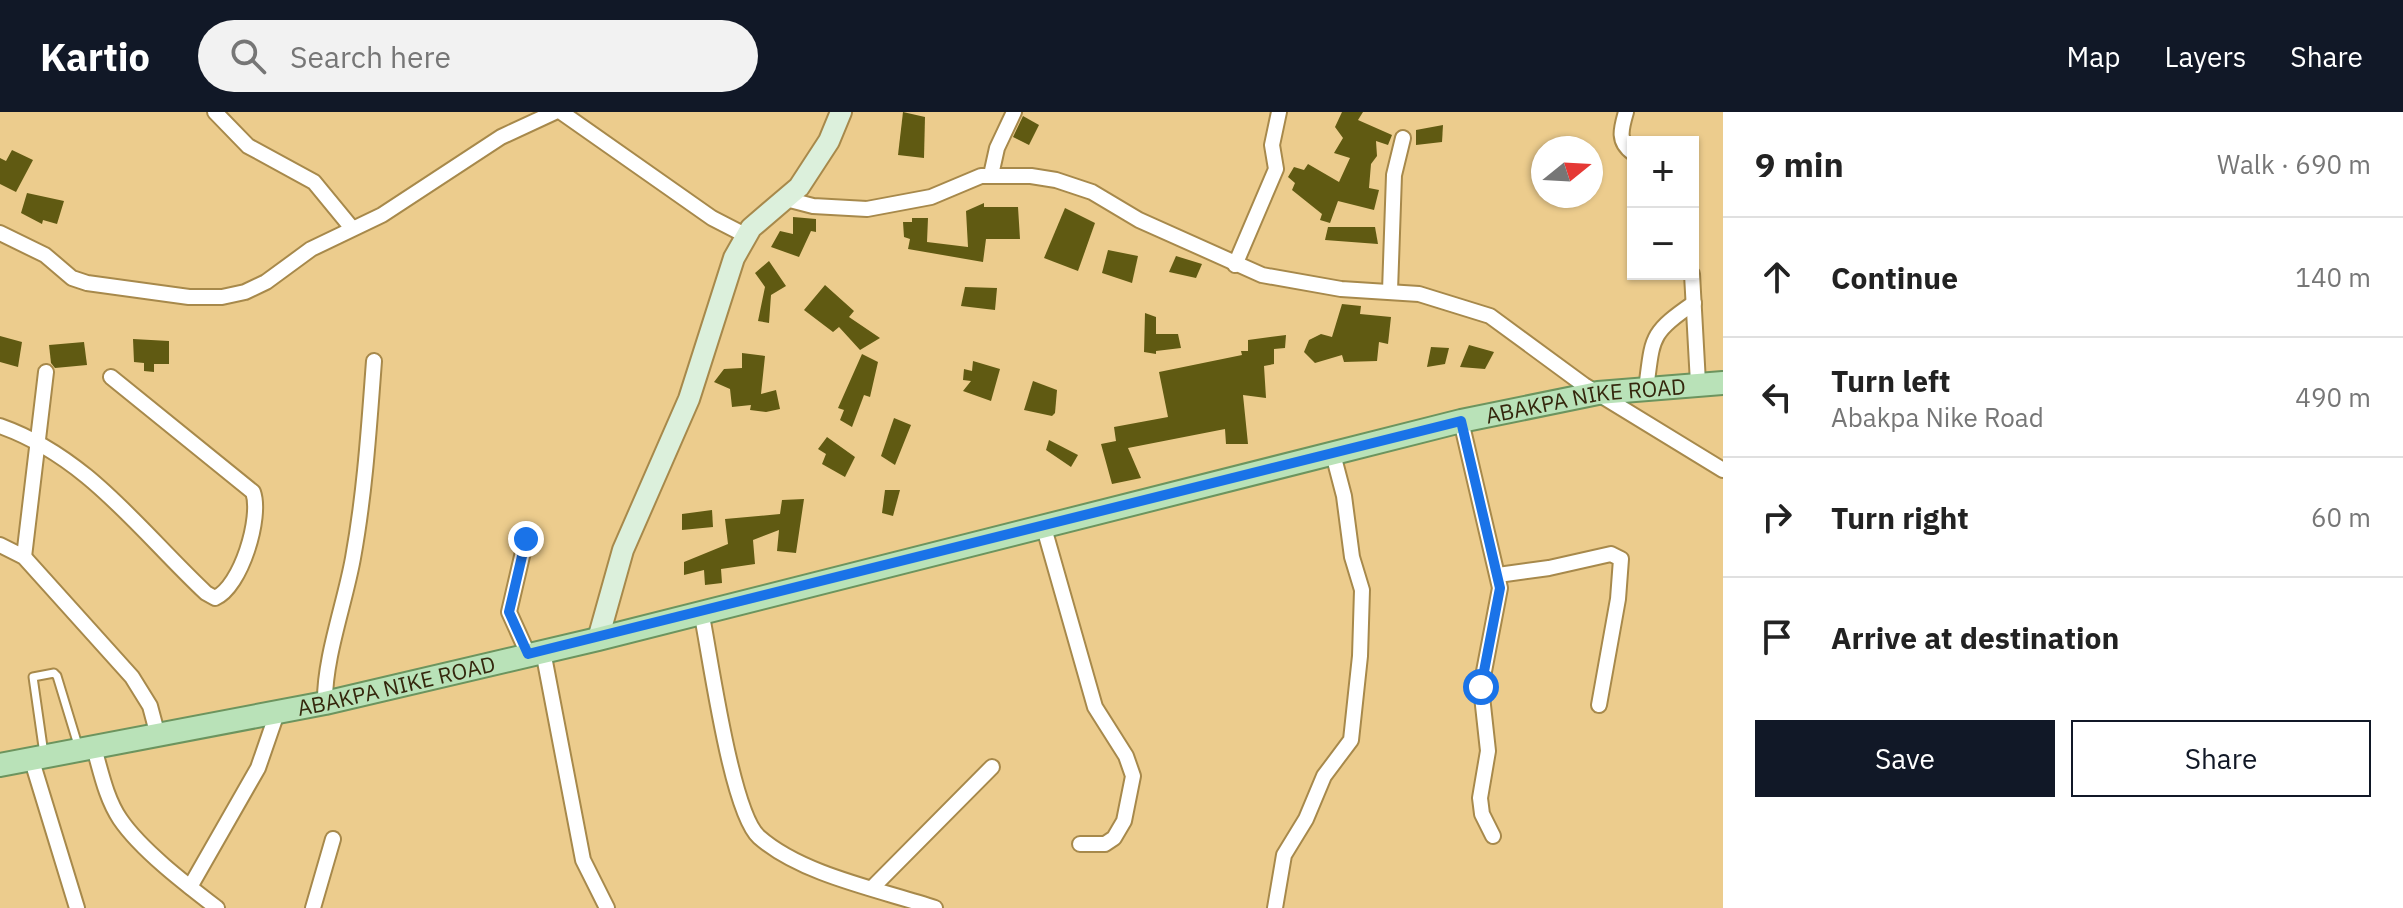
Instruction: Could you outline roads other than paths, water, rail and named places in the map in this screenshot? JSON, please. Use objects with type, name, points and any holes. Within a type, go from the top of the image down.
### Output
[{"type":"main road","name":"ABAKPA NIKE ROAD","points":[[0,765],[325,703],[598,639],[1461,421],[1598,393],[1723,383]]},
{"type":"street","points":[[215,112],[248,146],[314,182],[351,227]]},
{"type":"street","points":[[0,233],[45,255],[72,278],[87,283],[189,297],[222,297],[266,282],[311,249],[351,227],[382,215],[501,137],[555,112]]},
{"type":"street","points":[[561,112],[712,218],[745,235]]},
{"type":"street","points":[[598,639],[623,550],[689,399],[729,270],[745,235],[799,187],[823,153],[841,112]]},
{"type":"street","points":[[991,175],[997,148],[1014,112]]},
{"type":"street","points":[[1235,265],[1276,169],[1272,145],[1279,112]]},
{"type":"street","points":[[1626,112],[1621,136],[1627,148]]},
{"type":"street","points":[[1390,291],[1394,175],[1403,138]]},
{"type":"street","points":[[786,199],[827,207],[867,209],[920,201],[973,178],[991,175],[1044,178],[1082,188],[1139,220],[1235,265],[1278,279],[1444,299],[1490,316],[1598,393],[1723,470]]},
{"type":"street","points":[[1692,280],[1698,383]]},
{"type":"street","points":[[1646,389],[1653,339],[1667,322],[1694,303]]},
{"type":"street","points":[[325,703],[325,680],[344,607],[364,497],[374,361]]},
{"type":"street","points":[[24,557],[46,372]]},
{"type":"street","points":[[0,426],[36,439],[82,471],[206,593],[215,598],[224,594],[237,573],[257,518],[253,492],[111,377]]},
{"type":"street","points":[[1461,421],[1498,575],[1500,597],[1481,687],[1488,751],[1480,798],[1482,814],[1493,836]]},
{"type":"street","points":[[1275,908],[1284,855],[1306,819],[1324,776],[1351,740],[1360,656],[1362,590],[1352,557],[1344,496],[1333,454]]},
{"type":"street","points":[[1044,528],[1095,707],[1126,756],[1133,776],[1124,821],[1114,838],[1105,844],[1080,844]]},
{"type":"street","points":[[526,539],[509,612],[536,653],[583,860],[607,908]]},
{"type":"street","points":[[0,545],[24,557],[137,684],[150,706],[158,736]]},
{"type":"street","points":[[1498,575],[1549,568],[1606,554],[1621,559],[1618,599],[1599,705]]},
{"type":"street","points":[[701,611],[739,799],[756,835],[808,867],[935,908]]},
{"type":"street","points":[[190,887],[258,768],[277,713]]},
{"type":"street","points":[[87,750],[121,820],[190,887],[217,908]]},
{"type":"street","points":[[38,759],[77,908]]},
{"type":"street","points":[[873,887],[992,767]]},
{"type":"street","points":[[313,908],[333,839]]},
{"type":"lane","points":[[38,759],[32,680],[43,675],[57,676],[87,750]]}]
